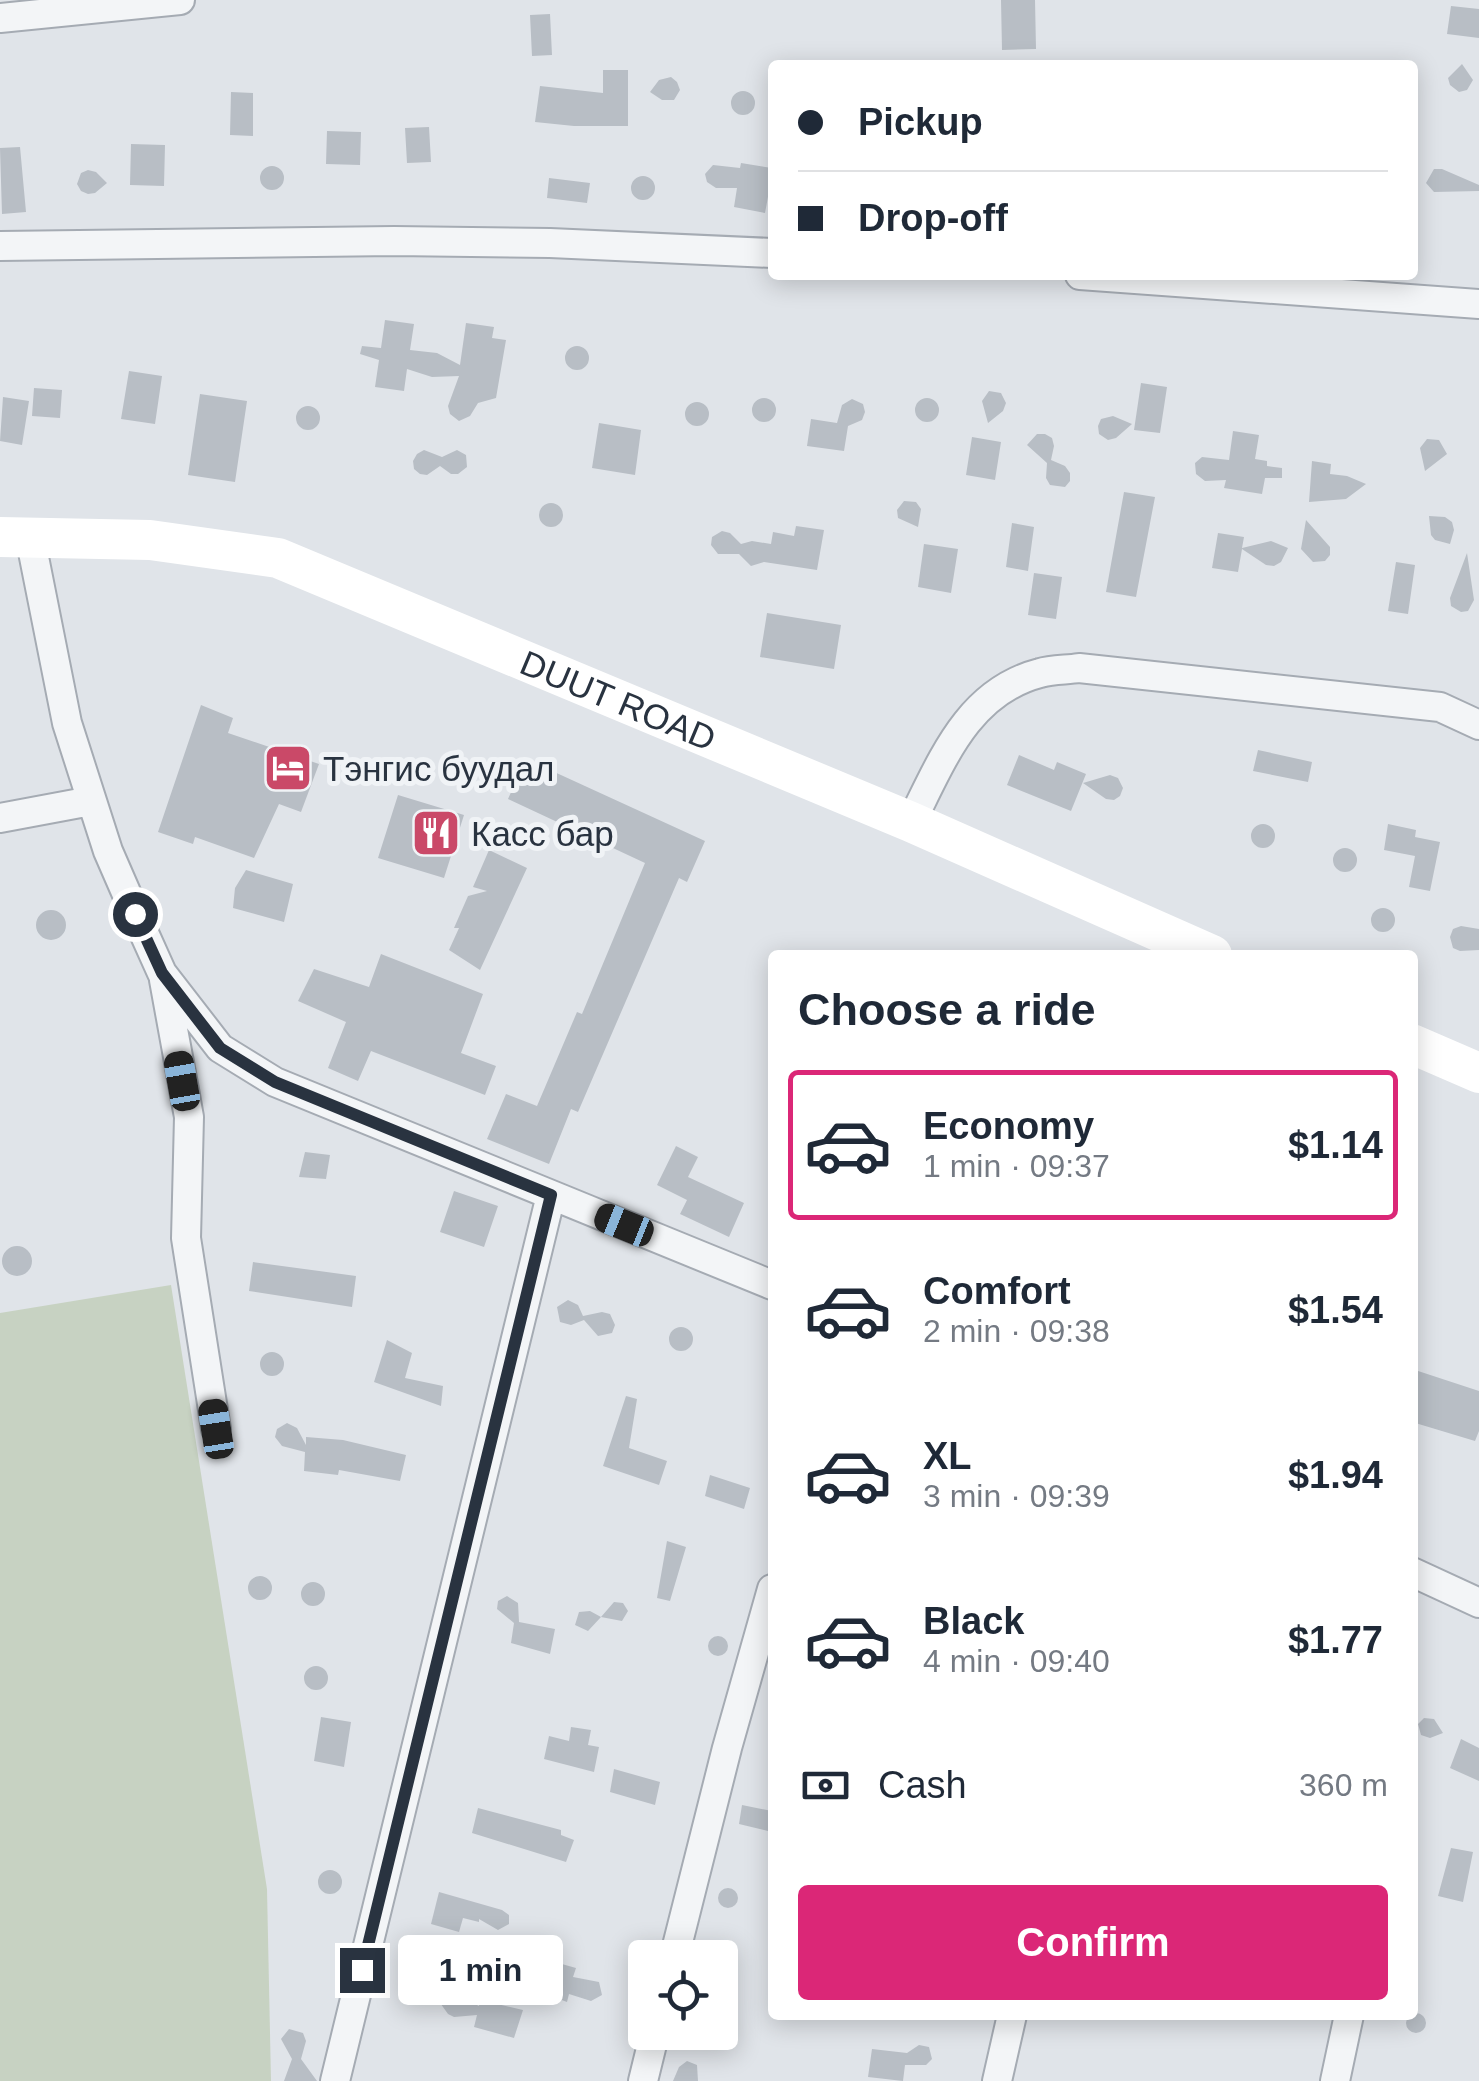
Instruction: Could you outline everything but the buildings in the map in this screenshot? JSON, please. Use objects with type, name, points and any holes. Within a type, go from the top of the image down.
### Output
[{"type":"main road","name":"DUUT ROAD","points":[[15,537],[150,540],[278,558],[910,822],[1201,950]]},
{"type":"main road","points":[[1418,1047],[1479,1073]]},
{"type":"street","points":[[0,18],[180,0]]},
{"type":"street","points":[[0,246],[394,241],[768,253]]},
{"type":"street","points":[[1149,280],[1479,304]]},
{"type":"street","points":[[15,537],[108,851],[162,973],[189,1117],[186,1238],[216,1429]]},
{"type":"street","points":[[910,822],[952,741],[974,710],[1001,690],[1040,673],[1079,668],[1440,707],[1479,700]]},
{"type":"street","points":[[1440,707],[1479,725]]},
{"type":"street","points":[[0,818],[91,800]]},
{"type":"street","points":[[162,973],[220,1048],[275,1082],[768,1282]]},
{"type":"street","points":[[336,2081],[551,1195]]},
{"type":"street","points":[[1418,1575],[1479,1603]]},
{"type":"street","points":[[679,1940],[768,1603]]},
{"type":"street","points":[[997,2081],[1011,2020]]},
{"type":"street","points":[[1335,2081],[1348,2020]]},
{"type":"street","points":[[643,2081],[651,2050]]},
{"type":"green space","points":[[171,1285],[267,1889],[271,2081],[0,2081],[0,1313]]},
{"type":"place","name":"Тэнгис буудал","points":[[288,768]]},
{"type":"place","name":"Касс бар","points":[[436,833]]},
{"type":"route","points":[[135,914],[162,973],[220,1048],[275,1082],[551,1195],[362,1970]]}]
